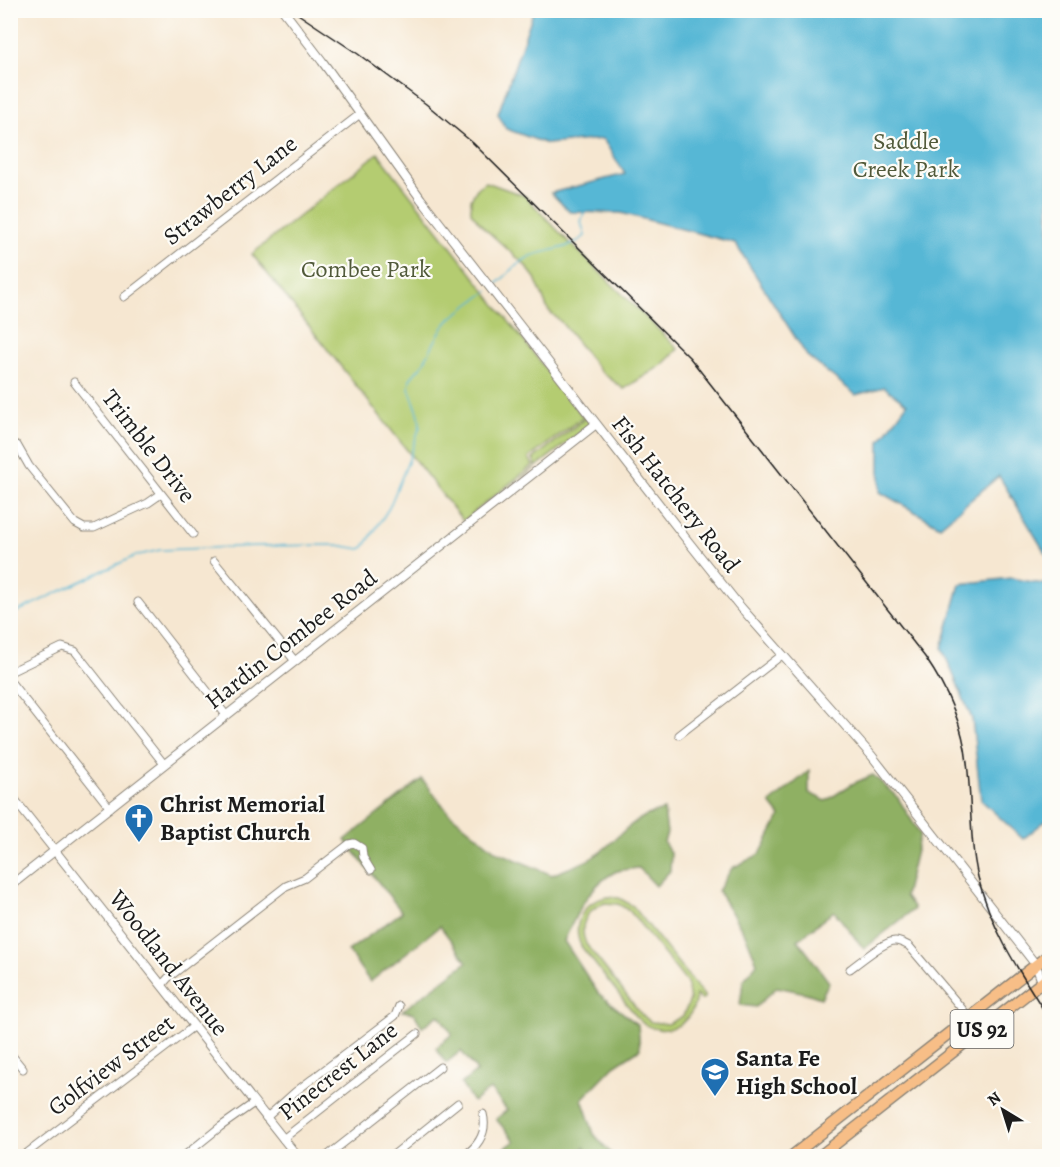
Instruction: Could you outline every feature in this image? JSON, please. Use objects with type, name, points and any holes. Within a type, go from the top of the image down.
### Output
[{"type":"main road","name":"US 92","points":[[792,1156],[1050,954]]},
{"type":"main road","name":"US 92","points":[[819,1156],[1046,979]]},
{"type":"street","name":"Fish Hatchery Road","points":[[283,10],[421,200],[738,604],[872,756],[1036,965],[1046,979],[1050,993]]},
{"type":"street","name":"Strawberry Lane","points":[[124,297],[360,114]]},
{"type":"street","name":"Trimble Drive","points":[[74,382],[193,534]]},
{"type":"street","name":"Hardin Combee Road","points":[[10,886],[596,424]]},
{"type":"street","points":[[10,443],[17,445],[29,466],[75,523],[84,528],[94,528],[148,503],[161,494]]},
{"type":"street","points":[[214,561],[295,661]]},
{"type":"street","points":[[138,602],[226,716]]},
{"type":"street","points":[[10,672],[58,649],[70,648],[75,651],[164,764]]},
{"type":"street","points":[[679,735],[782,655]]},
{"type":"street","points":[[10,681],[110,808]]},
{"type":"street","name":"Woodland Avenue","points":[[11,795],[297,1156]]},
{"type":"street","points":[[162,985],[286,886],[305,878],[349,844],[354,843],[362,848],[363,857],[371,870]]},
{"type":"street","points":[[850,969],[893,941],[909,946],[969,1017]]},
{"type":"street","points":[[266,1118],[295,1092],[395,1016],[399,1006]]},
{"type":"street","name":"Golfview Street","points":[[23,1156],[194,1026]]},
{"type":"street","name":"Pinecrest Lane","points":[[283,1139],[417,1034]]},
{"type":"street","points":[[10,1053],[23,1069]]},
{"type":"street","points":[[327,1156],[440,1067]]},
{"type":"street","points":[[184,1156],[254,1103]]},
{"type":"street","points":[[392,1156],[458,1103]]},
{"type":"street","points":[[464,1156],[479,1142],[484,1131],[483,1114]]},
{"type":"green space","name":"Combee Park","points":[[378,153],[583,417],[529,458],[533,465],[463,521],[252,254]]},
{"type":"green space","points":[[486,182],[525,196],[678,349],[662,365],[624,389],[600,371],[561,322],[548,310],[535,278],[524,264],[483,227],[471,212],[471,199],[478,187]]},
{"type":"green space","points":[[585,415],[592,423],[467,521],[535,467],[533,459],[584,419]]},
{"type":"green space","points":[[809,771],[809,793],[826,801],[852,784],[873,775],[898,798],[920,834],[905,896],[914,909],[864,949],[834,911],[798,940],[829,982],[821,998],[777,987],[756,1007],[740,1005],[743,981],[757,963],[746,936],[718,891],[732,868],[760,854],[780,816],[770,803]]},
{"type":"green space","points":[[422,779],[448,812],[496,851],[552,875],[590,859],[634,823],[652,813],[664,810],[667,833],[664,842],[671,855],[670,871],[656,886],[639,868],[617,871],[606,878],[597,885],[584,902],[564,941],[598,993],[638,1025],[640,1049],[614,1066],[582,1099],[594,1134],[613,1156],[591,1156],[584,1147],[576,1156],[570,1151],[561,1156],[510,1156],[505,1148],[515,1141],[496,1119],[507,1110],[490,1089],[473,1102],[461,1084],[477,1071],[461,1051],[446,1063],[436,1048],[452,1034],[439,1015],[422,1027],[414,1013],[402,1011],[467,962],[440,926],[370,982],[348,951],[402,912],[345,840]]},
{"type":"green space","points":[[619,898],[633,906],[705,997],[701,1000],[696,995],[694,1006],[684,1021],[668,1029],[659,1029],[649,1027],[640,1021],[581,946],[578,937],[579,921],[587,908],[600,899]],"holes":[[[605,903],[618,904],[629,910],[687,983],[690,1000],[683,1016],[668,1024],[651,1022],[641,1014],[586,944],[583,931],[585,919],[598,906]]]},
{"type":"water","name":"Saddle Creek Park","points":[[534,10],[1049,11],[1049,559],[999,476],[940,526],[880,492],[880,441],[907,404],[884,387],[856,395],[807,356],[735,243],[621,213],[570,212],[551,193],[625,174],[603,139],[547,144],[506,129],[498,114]]},
{"type":"water","points":[[1011,578],[1048,585],[1050,582],[1049,818],[1023,839],[981,800],[972,719],[942,648],[960,584]]},
{"type":"waterway","points":[[494,286],[531,256],[579,241],[585,236],[581,222],[584,212]]},
{"type":"waterway","points":[[10,615],[135,556],[160,550],[256,546],[337,545],[360,549],[364,547],[389,508],[420,426],[419,415],[409,388],[410,379],[423,364],[441,330],[452,317],[488,291]]},
{"type":"railway","points":[[292,10],[358,54],[426,104],[473,143],[690,358],[925,657],[947,694],[962,734],[969,777],[973,848],[984,896],[1008,951],[1050,1020]]},
{"type":"place","name":"Christ Memorial Baptist Church","points":[[139,844]]},
{"type":"place","name":"Santa Fe High School","points":[[715,1098]]}]
